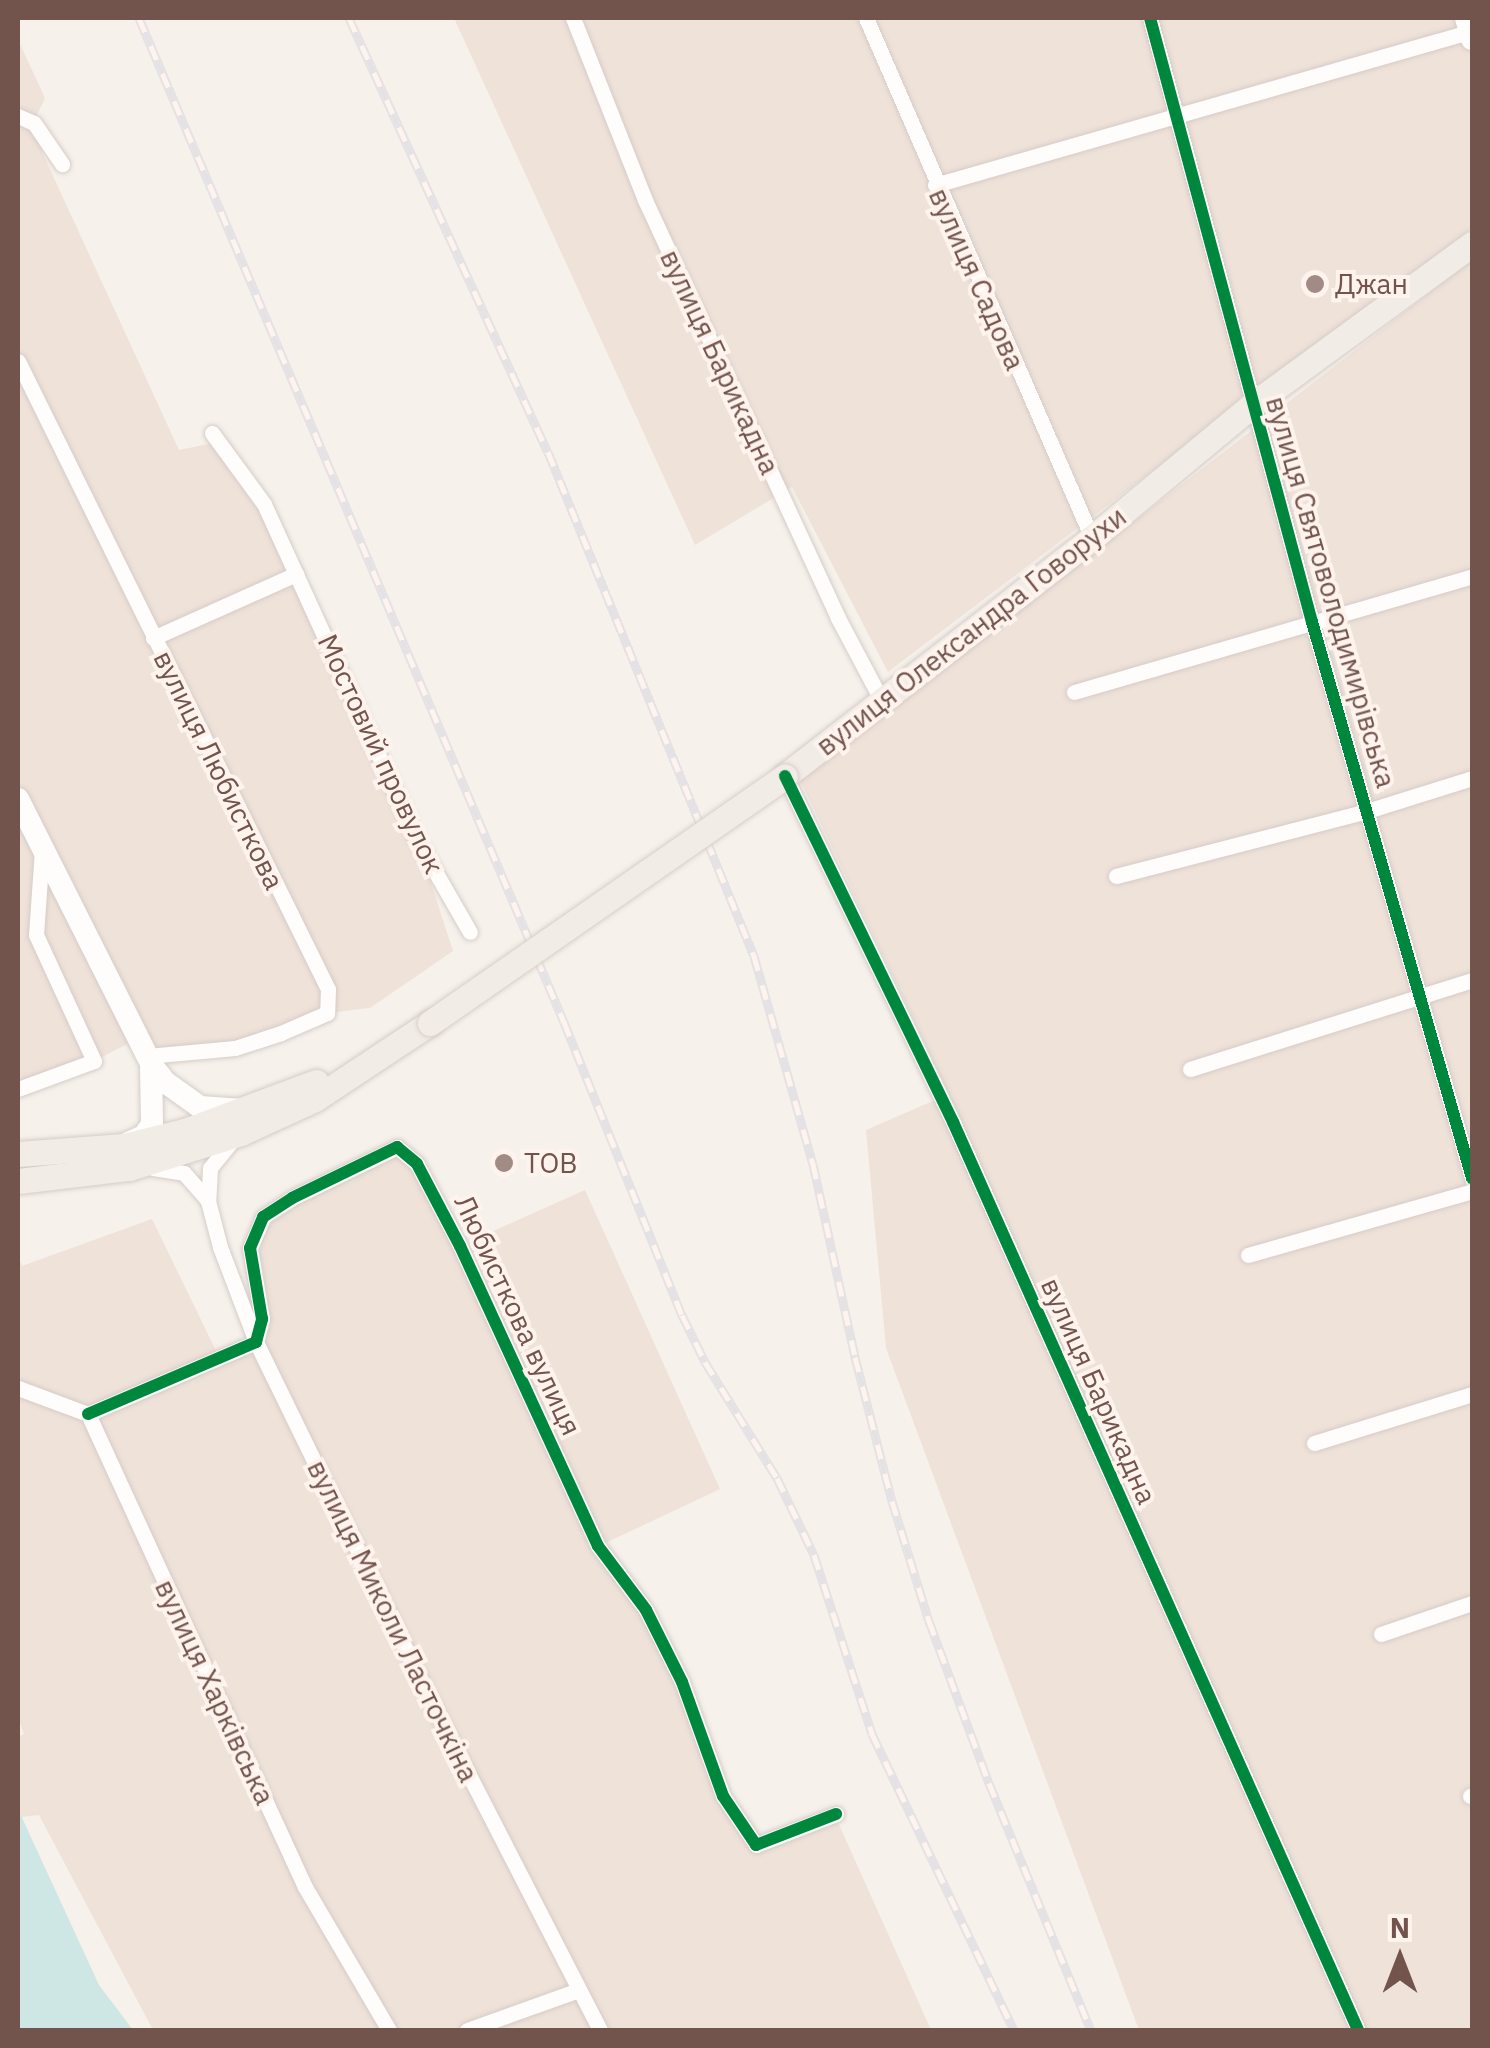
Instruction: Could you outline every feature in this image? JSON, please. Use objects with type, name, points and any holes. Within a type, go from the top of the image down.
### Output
[{"type":"main road","name":"вулиця Олександра Говорухи","points":[[18,1181],[127,1157],[244,1122],[358,1066],[430,1023],[785,776],[1092,538],[1252,405],[1472,244]]},
{"type":"main road","name":"вулиця Олександра Говорухи","points":[[18,1154],[127,1157]]},
{"type":"street","name":"вулиця Барикадна","points":[[573,18],[644,200],[838,618],[882,700]]},
{"type":"street","name":"вулиця Садова","points":[[866,18],[1092,538]]},
{"type":"street","name":"вулиця Святоволодимирівська","points":[[1150,18],[1312,622],[1472,1178]]},
{"type":"street","points":[[936,185],[1470,30]]},
{"type":"street","points":[[18,116],[34,123],[62,164]]},
{"type":"street","name":"вулиця Любисткова","points":[[18,361],[330,1001],[327,1013],[236,1048],[149,1060]]},
{"type":"street","name":"Мостовий провулок","points":[[212,433],[264,504],[417,840],[470,932]]},
{"type":"street","points":[[153,638],[296,574]]},
{"type":"street","points":[[1074,692],[1472,576]]},
{"type":"street","name":"вулиця Барикадна","points":[[785,776],[953,1122],[1358,2030]]},
{"type":"street","points":[[1116,876],[1366,811],[1472,778]]},
{"type":"street","points":[[18,799],[149,1060],[165,1082],[200,1107],[244,1122]]},
{"type":"street","points":[[18,1088],[94,1061],[36,935],[42,848]]},
{"type":"street","points":[[1190,1069],[1472,980]]},
{"type":"street","points":[[149,1060],[152,1124],[127,1157],[184,1172],[208,1202]]},
{"type":"street","name":"вулиця Миколи Ласточкіна","points":[[244,1122],[210,1168],[208,1202],[220,1247],[256,1342],[432,1702],[600,2030]]},
{"type":"street","name":"Любисткова вулиця","points":[[256,1342],[262,1319],[250,1248],[263,1218],[292,1198],[397,1147],[416,1164],[460,1246],[598,1546],[654,1624],[682,1682],[723,1796],[756,1845],[836,1814]]},
{"type":"street","points":[[1248,1255],[1472,1192]]},
{"type":"street","points":[[18,1388],[88,1414],[256,1342]]},
{"type":"street","points":[[1314,1443],[1472,1394]]},
{"type":"street","name":"вулиця Харківська","points":[[88,1414],[306,1887],[390,2030]]},
{"type":"street","points":[[1381,1634],[1472,1603]]},
{"type":"street","points":[[467,2030],[579,1990]]},
{"type":"shaded area","points":[[454,18],[1472,18],[1472,228],[888,672],[792,487],[695,545]]},
{"type":"shaded area","points":[[18,40],[45,98],[31,128],[179,450],[218,442],[264,504],[417,840],[453,951],[370,1008],[327,1013],[281,1033],[147,1056],[137,1039],[94,1061],[18,1089]]},
{"type":"shaded area","points":[[1472,260],[1472,2030],[1139,2030],[886,1348],[866,1130],[949,1094],[800,780]]},
{"type":"shaded area","points":[[397,1147],[417,1164],[460,1246],[585,1190],[720,1489],[599,1546],[646,1610],[723,1796],[756,1845],[837,1820],[931,2030],[153,2030],[39,1815],[21,1817],[18,1737],[24,1734],[18,1718],[18,1255],[22,1266],[152,1219],[219,1357],[256,1342],[250,1248],[263,1217]]},
{"type":"water","points":[[18,1809],[99,1985],[133,2030],[18,2030]]},
{"type":"railway","points":[[139,18],[564,1022],[682,1315],[705,1362],[777,1478],[814,1555],[872,1734],[1014,2030]]},
{"type":"railway","points":[[349,18],[548,452],[754,956],[813,1164],[855,1357],[892,1501],[929,1621],[989,1783],[1091,2030]]},
{"type":"cycle path","points":[[1150,18],[1312,622],[1472,1178]]},
{"type":"cycle path","points":[[785,776],[953,1122],[1358,2030]]},
{"type":"cycle path","points":[[88,1414],[256,1342],[262,1319],[250,1248],[263,1217],[292,1198],[397,1147],[417,1164],[460,1246],[598,1546],[646,1610],[682,1682],[723,1796],[756,1845],[836,1814]]},
{"type":"place","name":"Джан","points":[[1315,284]]},
{"type":"place","name":"ТОВ","points":[[504,1163]]}]
